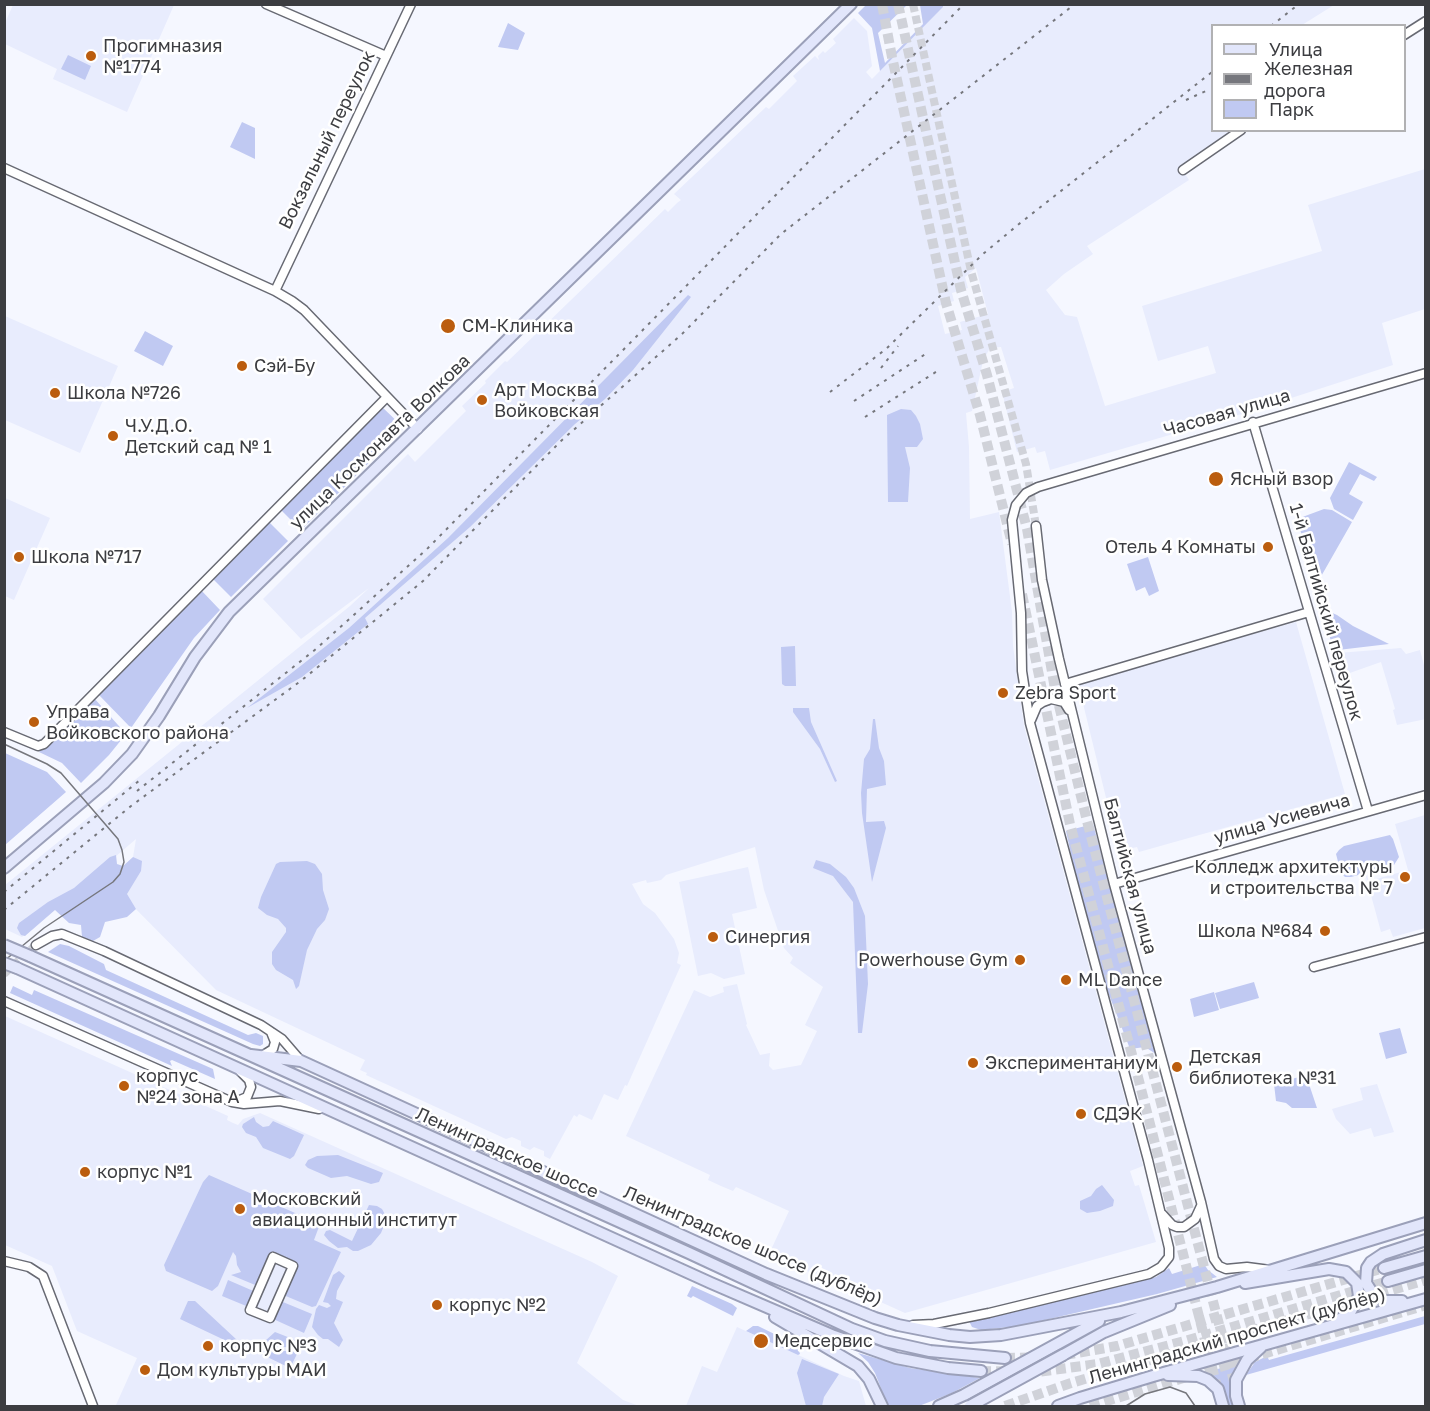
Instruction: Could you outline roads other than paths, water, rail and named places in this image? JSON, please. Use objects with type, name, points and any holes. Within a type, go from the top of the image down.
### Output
[{"type":"main road","name":"улица Космонавта Волкова","points":[[4,868],[117,771],[145,737],[195,657],[229,612],[851,4]]},
{"type":"main road","name":"Ленинградское шоссе","points":[[4,945],[257,1056],[840,1324],[885,1341],[930,1351],[1005,1358]]},
{"type":"main road","name":"Ленинградское шоссе","points":[[4,963],[711,1283],[834,1336],[881,1353],[927,1364],[981,1371]]},
{"type":"main road","name":"Ленинградское шоссе (дублёр)","points":[[257,1056],[301,1062],[766,1274],[859,1312],[898,1325],[949,1335],[985,1336],[1023,1332],[1121,1312],[1194,1293]]},
{"type":"main road","points":[[970,1407],[1104,1332],[1194,1293],[1425,1223]]},
{"type":"main road","points":[[1425,1240],[1377,1257],[1367,1268],[1366,1275],[1366,1283],[1373,1294],[1385,1301],[1425,1299]]},
{"type":"main road","points":[[689,1253],[766,1274]]},
{"type":"main road","points":[[1384,1268],[1425,1256]]},
{"type":"main road","points":[[1217,1287],[1329,1269],[1346,1272],[1358,1283],[1360,1290],[1357,1304],[1346,1316],[1323,1327]]},
{"type":"main road","points":[[1388,1281],[1425,1270]]},
{"type":"main road","points":[[711,1283],[799,1330],[858,1366],[870,1379],[880,1404]]},
{"type":"main road","name":"Ленинградский проспект (дублёр)","points":[[1058,1407],[1153,1376],[1425,1299]]},
{"type":"main road","points":[[939,1407],[1081,1329],[1121,1312]]},
{"type":"main road","points":[[1239,1407],[1235,1386],[1238,1374],[1247,1360],[1266,1343]]},
{"type":"main road","points":[[1153,1376],[1203,1377],[1218,1389],[1223,1407]]},
{"type":"street","points":[[266,4],[386,56]]},
{"type":"street","name":"Вокзальный переулок","points":[[274,291],[411,4]]},
{"type":"street","points":[[1406,33],[1425,21]]},
{"type":"street","points":[[1183,171],[1238,132]]},
{"type":"street","points":[[4,168],[274,291],[304,310],[418,429]]},
{"type":"street","name":"Часовая улица","points":[[1030,723],[1022,671],[1021,613],[1011,520],[1016,505],[1026,493],[1038,487],[1253,422],[1425,373]]},
{"type":"street","points":[[4,732],[38,746],[44,744],[387,397]]},
{"type":"street","name":"1-й Балтийский переулок","points":[[1253,422],[1368,811]]},
{"type":"street","name":"Балтийская улица","points":[[1036,526],[1042,580],[1065,684],[1114,884],[1201,1202],[1214,1259],[1219,1266],[1226,1269],[1247,1267],[1271,1270]]},
{"type":"street","points":[[1065,684],[1309,612]]},
{"type":"street","points":[[898,1325],[944,1322],[1149,1274],[1161,1267],[1169,1257],[1169,1248],[1148,1160],[1030,723],[1037,706],[1051,699],[1064,702],[1073,716]]},
{"type":"street","name":"улица Усиевича","points":[[1114,884],[1425,795]]},
{"type":"street","points":[[36,945],[52,936],[67,935],[266,1028],[282,1039],[301,1062]]},
{"type":"street","points":[[1314,967],[1425,937]]},
{"type":"street","points":[[4,1001],[232,1102],[244,1104],[280,1101],[342,1115]]},
{"type":"street","points":[[257,1056],[271,1052],[275,1042],[273,1035],[266,1028]]},
{"type":"street","points":[[232,1102],[247,1097],[251,1087],[249,1080],[237,1067]]},
{"type":"street","points":[[1160,1211],[1172,1225],[1184,1227],[1199,1214],[1201,1202]]},
{"type":"street","points":[[273,1257],[293,1266],[270,1318],[250,1310],[273,1257]]},
{"type":"street","points":[[4,1261],[29,1267],[43,1276],[93,1407]]},
{"type":"tunnel","points":[[882,4],[946,303],[980,415],[1012,544]]},
{"type":"tunnel","points":[[898,4],[961,290],[987,375],[1027,529],[1055,689],[1087,821],[1236,1389]]},
{"type":"tunnel","points":[[913,4],[971,271],[1026,464],[1036,526]]},
{"type":"tunnel","points":[[1022,594],[1070,824],[1138,1077],[1218,1391]]},
{"type":"tunnel","points":[[4,974],[36,945]]},
{"type":"tunnel","points":[[1005,1358],[1054,1357],[1117,1346],[1384,1268]]},
{"type":"tunnel","points":[[1005,1406],[1071,1383],[1426,1280]]},
{"type":"tunnel","points":[[981,1371],[1037,1372],[1098,1364],[1185,1341],[1388,1281]]},
{"type":"tunnel","points":[[1090,1406],[1426,1305]]},
{"type":"tram line","points":[[4,744],[61,773],[118,839],[124,862],[120,874],[113,882],[44,928],[4,961]]},
{"type":"tram line","points":[[1126,1406],[1145,1394],[1170,1387],[1186,1393],[1195,1406]]},
{"type":"railway","points":[[137,791],[316,649],[428,548],[964,4]]},
{"type":"railway","points":[[4,910],[131,806],[302,680],[423,581],[561,441],[682,334],[781,234],[1075,4]]},
{"type":"railway","points":[[1274,24],[1299,4]]},
{"type":"railway","points":[[830,392],[886,349],[983,254],[1211,73]]},
{"type":"railway","points":[[1186,100],[1208,90]]},
{"type":"railway","points":[[881,368],[898,346]]},
{"type":"railway","points":[[854,401],[927,353]]},
{"type":"railway","points":[[865,417],[939,370]]},
{"type":"railway","points":[[4,892],[140,780]]},
{"type":"place","name":"Прогимназия №1774","points":[[91,56]]},
{"type":"place","name":"СМ-Клиника","points":[[448,326]]},
{"type":"place","name":"Сэй-Бу","points":[[242,366]]},
{"type":"place","name":"Школа №726","points":[[55,393]]},
{"type":"place","name":"Арт Москва Войковская","points":[[482,400]]},
{"type":"place","name":"Ч.У.Д.О. Детский сад № 1","points":[[113,436]]},
{"type":"place","name":"Ясный взор","points":[[1216,479]]},
{"type":"place","name":"Отель 4 Комнаты","points":[[1268,547]]},
{"type":"place","name":"Школа №717","points":[[19,557]]},
{"type":"place","name":"Zebra Sport","points":[[1003,693]]},
{"type":"place","name":"Управа Войковского района","points":[[34,722]]},
{"type":"place","name":"Колледж архитектуры и строительства № 7","points":[[1405,877]]},
{"type":"place","name":"Школа №684","points":[[1325,931]]},
{"type":"place","name":"Синергия","points":[[713,937]]},
{"type":"place","name":"Powerhouse Gym","points":[[1020,960]]},
{"type":"place","name":"ML Dance","points":[[1066,980]]},
{"type":"place","name":"Экспериментаниум","points":[[973,1063]]},
{"type":"place","name":"Детская библиотека №31","points":[[1177,1067]]},
{"type":"place","name":"корпус №24 зона А","points":[[124,1086]]},
{"type":"place","name":"СДЭК","points":[[1081,1114]]},
{"type":"place","name":"корпус №1","points":[[85,1172]]},
{"type":"place","name":"Московский авиационный институт","points":[[240,1209]]},
{"type":"place","name":"корпус №2","points":[[437,1305]]},
{"type":"place","name":"Медсервис","points":[[761,1341]]},
{"type":"place","name":"корпус №3","points":[[208,1346]]},
{"type":"place","name":"Дом культуры МАИ","points":[[145,1370]]}]
